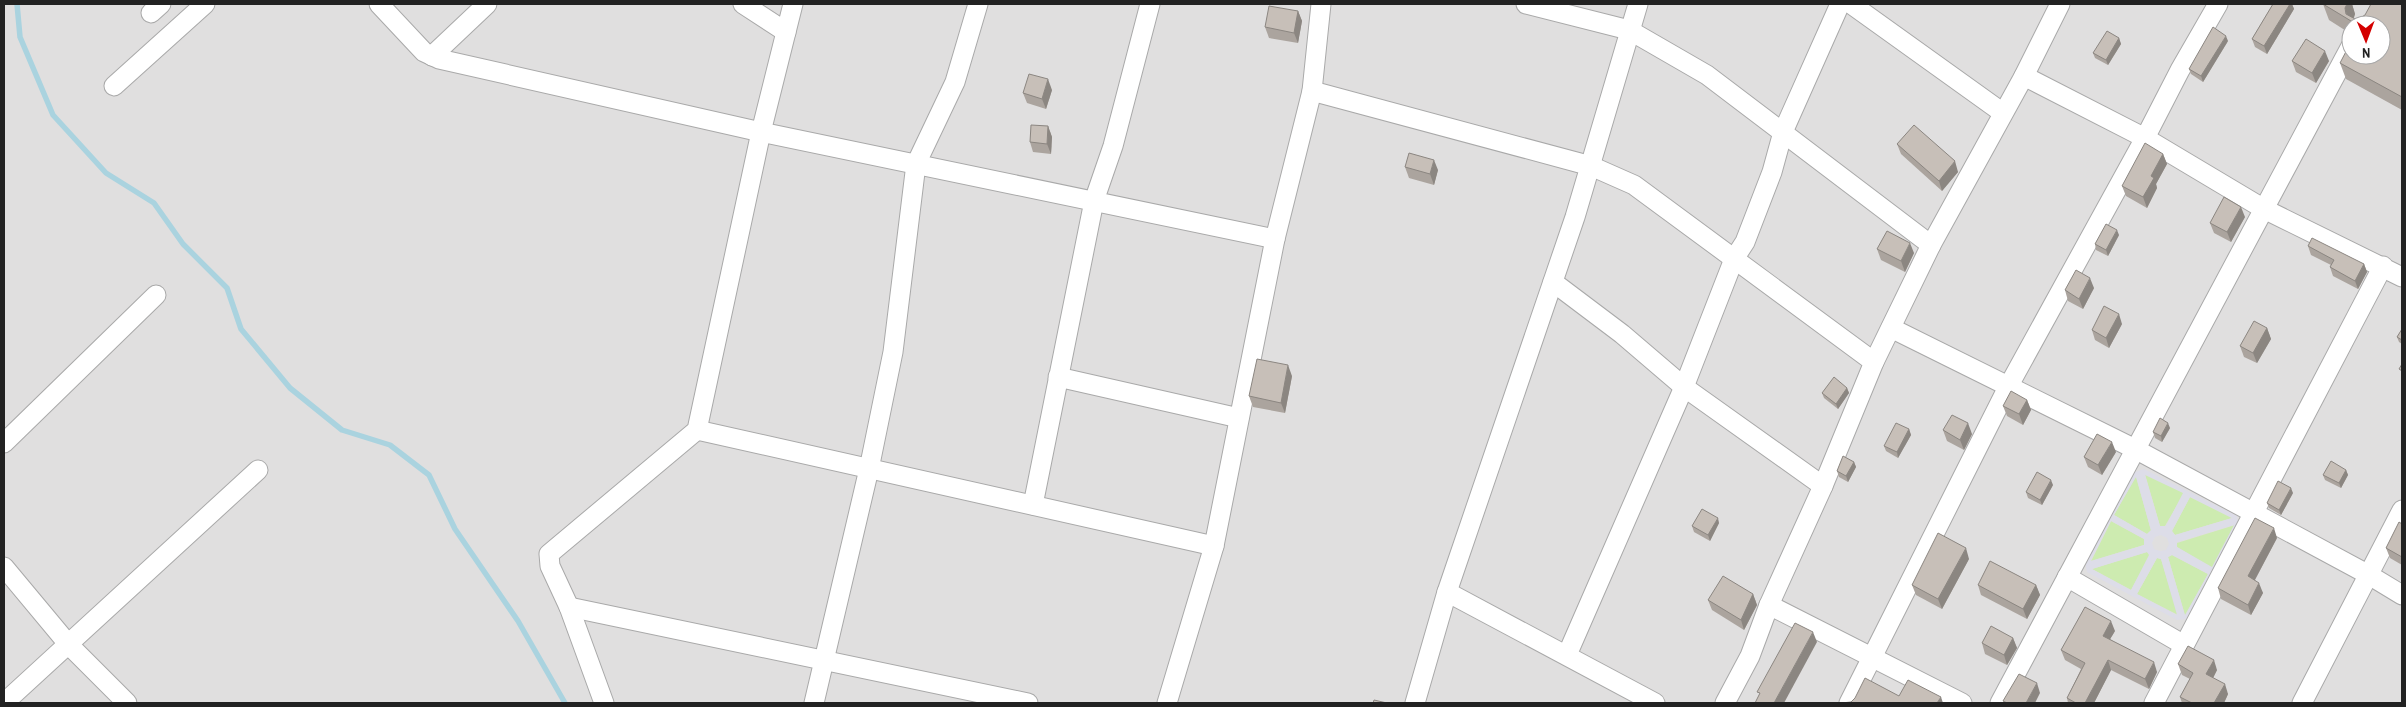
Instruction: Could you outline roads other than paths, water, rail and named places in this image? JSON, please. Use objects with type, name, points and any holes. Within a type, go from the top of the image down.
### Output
[{"type":"street","points":[[114,86],[205,4]]},
{"type":"street","points":[[379,4],[424,52],[432,56],[761,132],[1275,239]]},
{"type":"street","points":[[432,56],[487,4]]},
{"type":"street","points":[[743,4],[786,32]]},
{"type":"street","points":[[604,703],[569,607],[550,566],[549,554],[697,430],[761,132],[794,4]]},
{"type":"street","points":[[814,703],[869,468],[893,352],[916,164],[955,82],[978,4]]},
{"type":"street","points":[[1032,506],[1094,202],[1113,146],[1150,4]]},
{"type":"street","points":[[1167,703],[1214,546],[1275,239],[1312,91],[1321,4]]},
{"type":"street","points":[[1526,4],[1628,30],[1707,75],[1931,246]]},
{"type":"street","points":[[1415,703],[1447,592],[1591,166],[1628,30],[1638,4]]},
{"type":"street","points":[[1567,655],[1684,387],[1734,259],[1745,242],[1772,172],[1783,132],[1840,4]]},
{"type":"street","points":[[1851,4],[2003,113]]},
{"type":"street","points":[[1725,703],[1750,656],[1769,605],[1823,486],[1874,362],[1931,246],[2024,76],[2060,4]]},
{"type":"street","points":[[1849,703],[2008,387],[2145,138],[2180,70],[2218,4]]},
{"type":"street","points":[[2000,703],[2341,65]]},
{"type":"street","points":[[2024,76],[2145,138],[2264,209],[2402,277]]},
{"type":"street","points":[[1312,91],[1591,166],[1634,185],[1874,362]]},
{"type":"street","points":[[2154,703],[2383,266]]},
{"type":"street","points":[[1553,282],[1622,334],[1684,387],[1823,486]]},
{"type":"street","points":[[4,443],[156,295]]},
{"type":"street","points":[[1891,328],[2135,449],[2369,575],[2402,595]]},
{"type":"street","points":[[1058,377],[1239,418]]},
{"type":"street","points":[[697,430],[1214,546]]},
{"type":"street","points":[[4,703],[258,470]]},
{"type":"street","points":[[2302,703],[2402,510]]},
{"type":"street","points":[[4,567],[69,645],[127,703]]},
{"type":"street","points":[[2066,578],[2184,644]]},
{"type":"street","points":[[1447,592],[1655,703]]},
{"type":"street","points":[[1769,605],[1962,703]]},
{"type":"street","points":[[569,607],[1028,703]]},
{"type":"waterway","points":[[17,4],[20,37],[53,115],[106,173],[154,203],[183,244],[227,288],[241,329],[290,388],[342,430],[390,445],[429,475],[455,529],[518,621],[565,703]]}]
